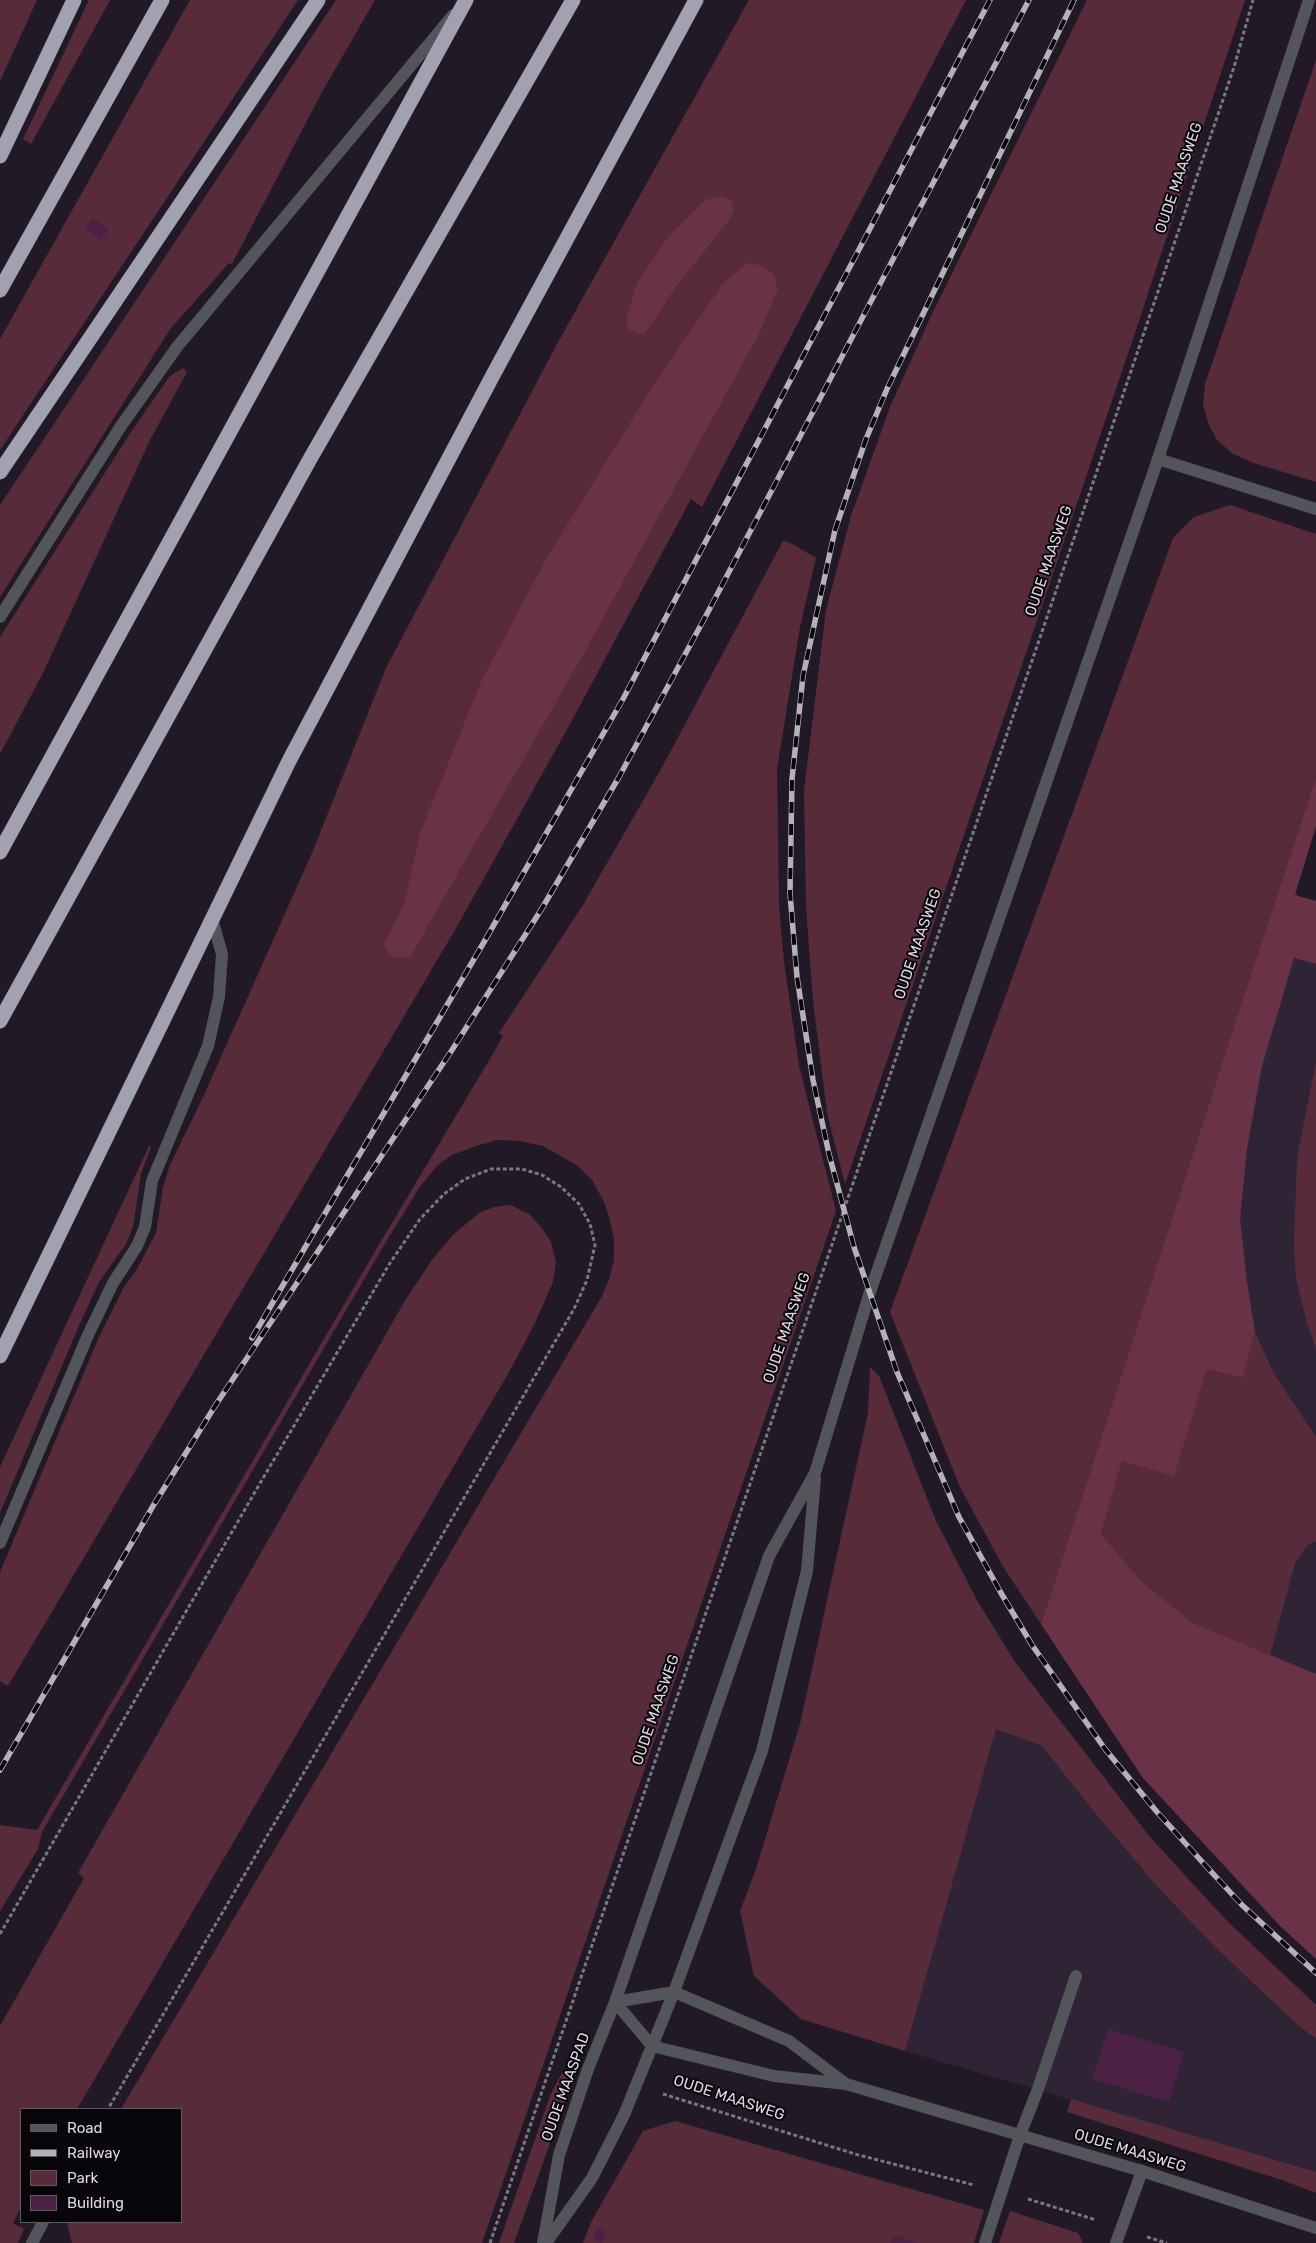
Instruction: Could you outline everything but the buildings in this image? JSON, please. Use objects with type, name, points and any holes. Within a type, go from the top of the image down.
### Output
[{"type":"highway","points":[[0,156],[74,0]]},
{"type":"highway","points":[[0,290],[162,0]]},
{"type":"highway","points":[[0,472],[318,0]]},
{"type":"highway","points":[[0,852],[466,0]]},
{"type":"highway","points":[[0,1021],[310,459],[573,0]]},
{"type":"highway","points":[[0,1356],[298,743],[493,375],[696,0]]},
{"type":"street","points":[[0,617],[121,426],[177,347],[466,0]]},
{"type":"street","points":[[615,2002],[770,1556],[815,1473],[869,1294],[1158,459],[1309,0]]},
{"type":"street","points":[[1158,459],[1316,509]]},
{"type":"street","points":[[0,1543],[88,1335],[113,1283],[137,1246],[145,1226],[152,1181],[208,1046],[219,997],[222,954],[212,919]]},
{"type":"street","points":[[615,2002],[652,2046],[674,1992],[762,1750],[807,1571],[815,1473]]},
{"type":"street","points":[[985,2243],[1020,2135],[1038,2089],[1076,1976]]},
{"type":"street","points":[[615,2002],[674,1992]]},
{"type":"street","name":"OUDE MAASWEG","points":[[674,1992],[789,2041],[846,2084]]},
{"type":"street","name":"OUDE MAASPAD","points":[[544,2243],[559,2155],[588,2069],[615,2002]]},
{"type":"street","name":"OUDE MAASWEG","points":[[652,2046],[774,2076],[846,2084],[1142,2171],[1316,2228]]},
{"type":"street","name":"OUDE MAASPAD","points":[[544,2243],[592,2178],[636,2086],[652,2046]]},
{"type":"street","points":[[1116,2243],[1142,2171]]},
{"type":"street","points":[[32,2243],[42,2223]]},
{"type":"path","name":"OUDE MAASWEG","points":[[554,2056],[1109,436],[1231,76],[1253,0]]},
{"type":"path","points":[[0,1934],[259,1485],[390,1263],[420,1218],[444,1194],[465,1179],[491,1169],[522,1169],[542,1175],[561,1187],[579,1204],[590,1224],[595,1244],[587,1280],[574,1309],[109,2108]]},
{"type":"path","points":[[554,2056],[588,2069]]},
{"type":"path","name":"OUDE MAASPAD","points":[[490,2243],[554,2056]]},
{"type":"path","name":"OUDE MAASWEG","points":[[636,2086],[846,2151],[1001,2192],[1167,2243]]},
{"type":"shaded area","points":[[722,196],[731,200],[734,209],[729,221],[676,287],[646,333],[636,333],[627,328],[626,318],[636,284],[667,238],[705,200]]},
{"type":"shaded area","points":[[748,263],[759,265],[775,274],[778,290],[761,331],[591,641],[410,957],[394,957],[388,952],[384,943],[405,901],[420,833],[481,682],[550,552],[653,385],[722,284]]},
{"type":"shaded area","points":[[1316,777],[1316,826],[1295,895],[1316,901],[1316,964],[1294,958],[1262,1066],[1247,1149],[1240,1219],[1255,1332],[1242,1378],[1207,1369],[1174,1476],[1122,1461],[1101,1534],[1141,1581],[1193,1623],[1316,1674],[1316,1959],[1280,1926],[1143,1778],[1041,1624]]},
{"type":"shaded area","points":[[1279,890],[1316,901],[1316,1959],[1280,1926],[1143,1778],[1041,1624]]},
{"type":"shaded area","points":[[996,1729],[1042,1746],[1155,1884],[1299,2026],[1316,2039],[1316,2172],[905,2051]]},
{"type":"green space","points":[[0,0],[37,0],[0,81]]},
{"type":"green space","points":[[89,0],[110,0],[31,144],[23,139]]},
{"type":"green space","points":[[190,0],[298,0],[0,450],[0,339]]},
{"type":"green space","points":[[336,0],[375,0],[322,92],[232,264],[229,263],[171,328],[0,597],[0,505]]},
{"type":"green space","points":[[749,0],[966,0],[702,507],[691,499],[570,724],[455,930],[8,1686],[0,1681],[0,1572],[99,1337],[124,1287],[136,1271],[156,1233],[163,1187],[170,1165],[204,1095],[312,853],[386,668],[557,344]],"holes":[[[729,221],[676,287],[646,333],[626,318],[636,284],[667,238]],[[759,265],[775,274],[778,290],[761,331],[591,641],[384,943],[405,901],[550,552],[653,385],[722,284]]]},
{"type":"green space","points":[[1087,0],[1245,0],[1133,339],[845,1184],[827,1113],[813,1001],[806,907],[804,791],[826,610],[851,516],[890,407],[931,316]]},
{"type":"green space","points":[[1316,60],[1316,482],[1254,463],[1233,454],[1217,440],[1209,425],[1203,405],[1205,384]]},
{"type":"green space","points":[[183,368],[187,372],[150,440],[43,673],[0,754],[0,637],[131,432],[169,377]]},
{"type":"green space","points":[[1230,505],[1316,534],[1316,777],[1041,1624],[1002,1565],[959,1485],[890,1312],[1173,538],[1194,517]]},
{"type":"green space","points":[[783,541],[789,542],[816,558],[800,627],[777,769],[779,906],[784,962],[799,1066],[836,1211],[482,2243],[72,2243],[67,2223],[182,2223],[182,2108],[122,2108],[601,1298],[609,1280],[614,1260],[614,1240],[604,1202],[592,1180],[578,1166],[543,1146],[520,1141],[497,1140],[452,1155],[438,1165],[421,1185],[384,1245],[42,1832],[38,1849],[0,1911],[0,1825],[37,1830],[380,1243],[497,1047],[503,1036],[499,1033],[583,905],[660,771]]},
{"type":"green space","points":[[1316,1062],[1316,1349],[1307,1323],[1296,1279],[1294,1244],[1297,1158]]},
{"type":"green space","points":[[149,1146],[151,1147],[141,1174],[133,1227],[126,1244],[99,1282],[0,1513],[0,1467]]},
{"type":"green space","points":[[510,1205],[529,1214],[542,1228],[551,1242],[556,1262],[553,1282],[534,1325],[509,1372],[78,2108],[20,2108],[20,2209],[13,2223],[24,2229],[18,2243],[0,2243],[0,2026],[84,1878],[78,1873],[406,1299],[432,1260],[454,1234],[479,1213],[494,1207]]},
{"type":"green space","points":[[1255,1332],[1274,1374],[1316,1437],[1316,1541],[1307,1545],[1295,1563],[1270,1655],[1193,1623],[1141,1581],[1101,1534],[1122,1461],[1174,1475],[1207,1369],[1241,1378]]},
{"type":"green space","points":[[870,1367],[879,1376],[936,1521],[978,1602],[1015,1662],[1150,1837],[1226,1920],[1316,2005],[1316,2039],[1299,2026],[1215,1947],[1155,1884],[1042,1746],[996,1729],[905,2051],[801,2019],[754,1976],[740,1911],[755,1872],[800,1724],[868,1413]]},
{"type":"green space","points":[[562,2073],[574,2077],[514,2243],[499,2243],[551,2093]]},
{"type":"green space","points":[[1071,2099],[1316,2172],[1316,2193],[1282,2180],[1067,2112]]},
{"type":"green space","points":[[675,2121],[984,2210],[974,2243],[583,2243],[591,2222],[643,2131]]},
{"type":"green space","points":[[1010,2211],[1078,2233],[1083,2243],[999,2243]]},
{"type":"railway","points":[[252,1338],[484,942],[623,699],[990,0]]},
{"type":"railway","points":[[0,1770],[153,1506],[215,1406],[452,1050],[541,910],[619,777],[709,610],[1029,0]]},
{"type":"railway","points":[[1074,0],[887,389],[866,439],[835,530],[803,676],[792,779],[790,893],[797,977],[813,1080],[829,1154],[854,1247],[897,1372],[959,1517],[1032,1645],[1105,1749],[1157,1812],[1242,1905],[1316,1973]]}]
